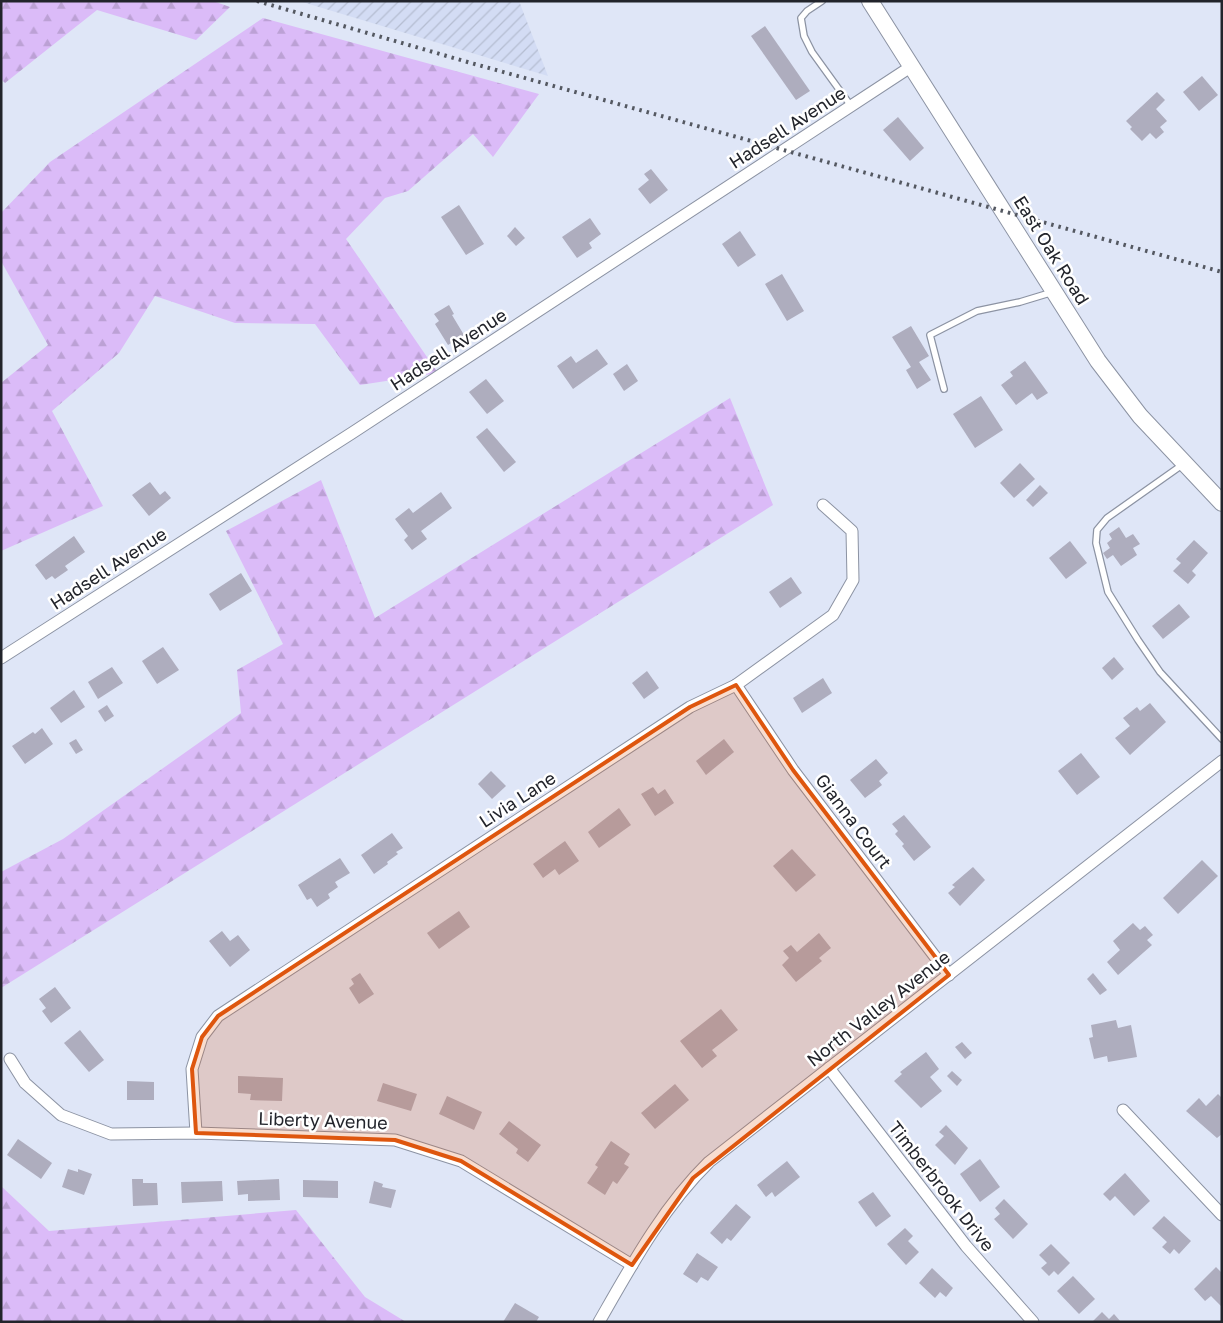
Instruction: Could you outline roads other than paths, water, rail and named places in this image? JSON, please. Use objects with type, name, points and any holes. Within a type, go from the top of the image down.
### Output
[{"type":"street","name":"East Oak Road","points":[[870,1],[1104,369],[1140,416],[1222,503]]},
{"type":"street","name":"Hadsell Avenue","points":[[1,658],[352,433],[912,66]]},
{"type":"street","name":"Livia Lane","points":[[196,1133],[192,1069],[202,1037],[218,1016],[690,706],[736,685],[833,615],[853,580],[852,531],[823,505]]},
{"type":"street","name":"Gianna Court","points":[[736,685],[793,770],[948,976]]},
{"type":"street","name":"North Valley Avenue","points":[[599,1322],[632,1265],[693,1178],[727,1147],[1222,761]]},
{"type":"street","name":"Liberty Avenue","points":[[10,1059],[26,1083],[61,1115],[111,1134],[196,1133],[395,1140],[461,1161],[632,1265]]},
{"type":"street","name":"Timberbrook Drive","points":[[829,1068],[966,1246],[1032,1322]]},
{"type":"street","points":[[1123,1110],[1222,1215]]},
{"type":"lane","points":[[822,1],[807,11],[801,18],[804,36],[850,106]]},
{"type":"lane","points":[[944,389],[930,335],[977,311],[1055,292]]},
{"type":"lane","points":[[1184,463],[1163,481],[1107,518],[1097,530],[1096,543],[1108,592],[1138,640],[1160,672],[1222,739]]},
{"type":"railway","points":[[257,1],[471,63],[1222,272]]}]
